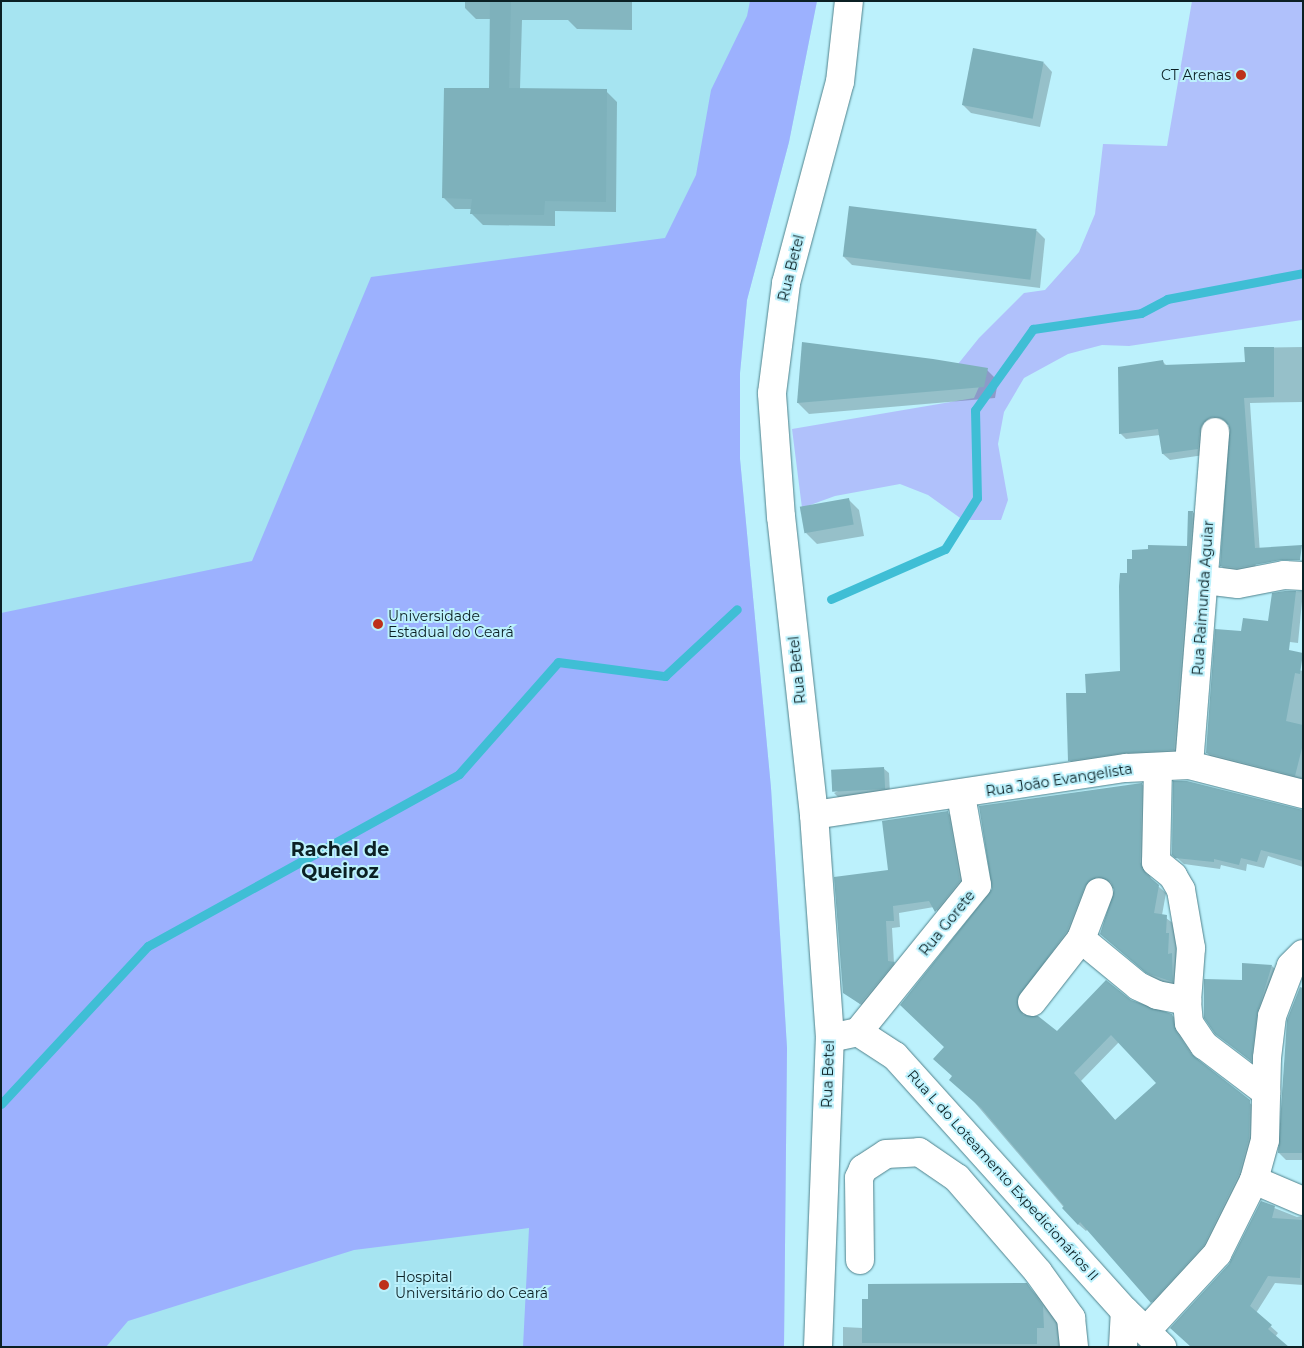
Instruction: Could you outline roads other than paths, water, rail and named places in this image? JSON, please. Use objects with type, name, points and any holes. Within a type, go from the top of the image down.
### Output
[{"type":"street","name":"Rua Betel","points":[[818,1347],[830,1038],[814,815],[781,517],[772,394],[786,283],[840,82],[849,1]]},
{"type":"street","name":"Rua Raimunda Aguiar","points":[[1189,765],[1205,580],[1215,432]]},
{"type":"street","points":[[1205,580],[1238,584],[1284,575],[1303,576]]},
{"type":"street","name":"Rua João Evangelista","points":[[814,815],[961,795],[1126,768],[1189,765],[1303,794]]},
{"type":"street","points":[[1158,767],[1156,862],[1173,876],[1181,890],[1192,948],[1187,1001],[1189,1022],[1204,1045],[1266,1092]]},
{"type":"street","name":"Rua Gorete","points":[[858,1032],[977,886],[961,795]]},
{"type":"street","points":[[1032,1002],[1081,939],[1099,892]]},
{"type":"street","points":[[1081,939],[1138,986],[1157,995],[1187,1001]]},
{"type":"street","points":[[1154,1339],[1217,1254],[1254,1180],[1265,1140],[1266,1092],[1272,1016],[1283,981],[1291,966],[1303,954]]},
{"type":"street","points":[[830,1038],[858,1032]]},
{"type":"street","name":"Rua L do Loteamento Expedicionários II","points":[[858,1032],[895,1056],[1125,1311],[1154,1339]]},
{"type":"street","points":[[826,1151],[870,1163]]},
{"type":"street","points":[[860,1260],[859,1178],[863,1169],[886,1154],[919,1152],[957,1178],[1066,1310],[1074,1333],[1074,1347]]},
{"type":"street","points":[[1254,1180],[1303,1201]]},
{"type":"street","points":[[1123,1347],[1125,1311]]},
{"type":"waterway","points":[[831,599],[945,549],[977,498],[975,410],[1033,329],[1141,313],[1167,299],[1303,273]]},
{"type":"waterway","points":[[1,1104],[148,946],[459,774],[558,662],[665,676],[737,609]]},
{"type":"place","name":"CT Arenas","points":[[1241,75]]},
{"type":"place","name":"Universidade Estadual do Ceará","points":[[378,624]]},
{"type":"place","name":"Hospital Universitário do Ceará","points":[[384,1285]]},
{"type":"district","name":"Rachel de Queiroz","points":[[340,861]]}]
